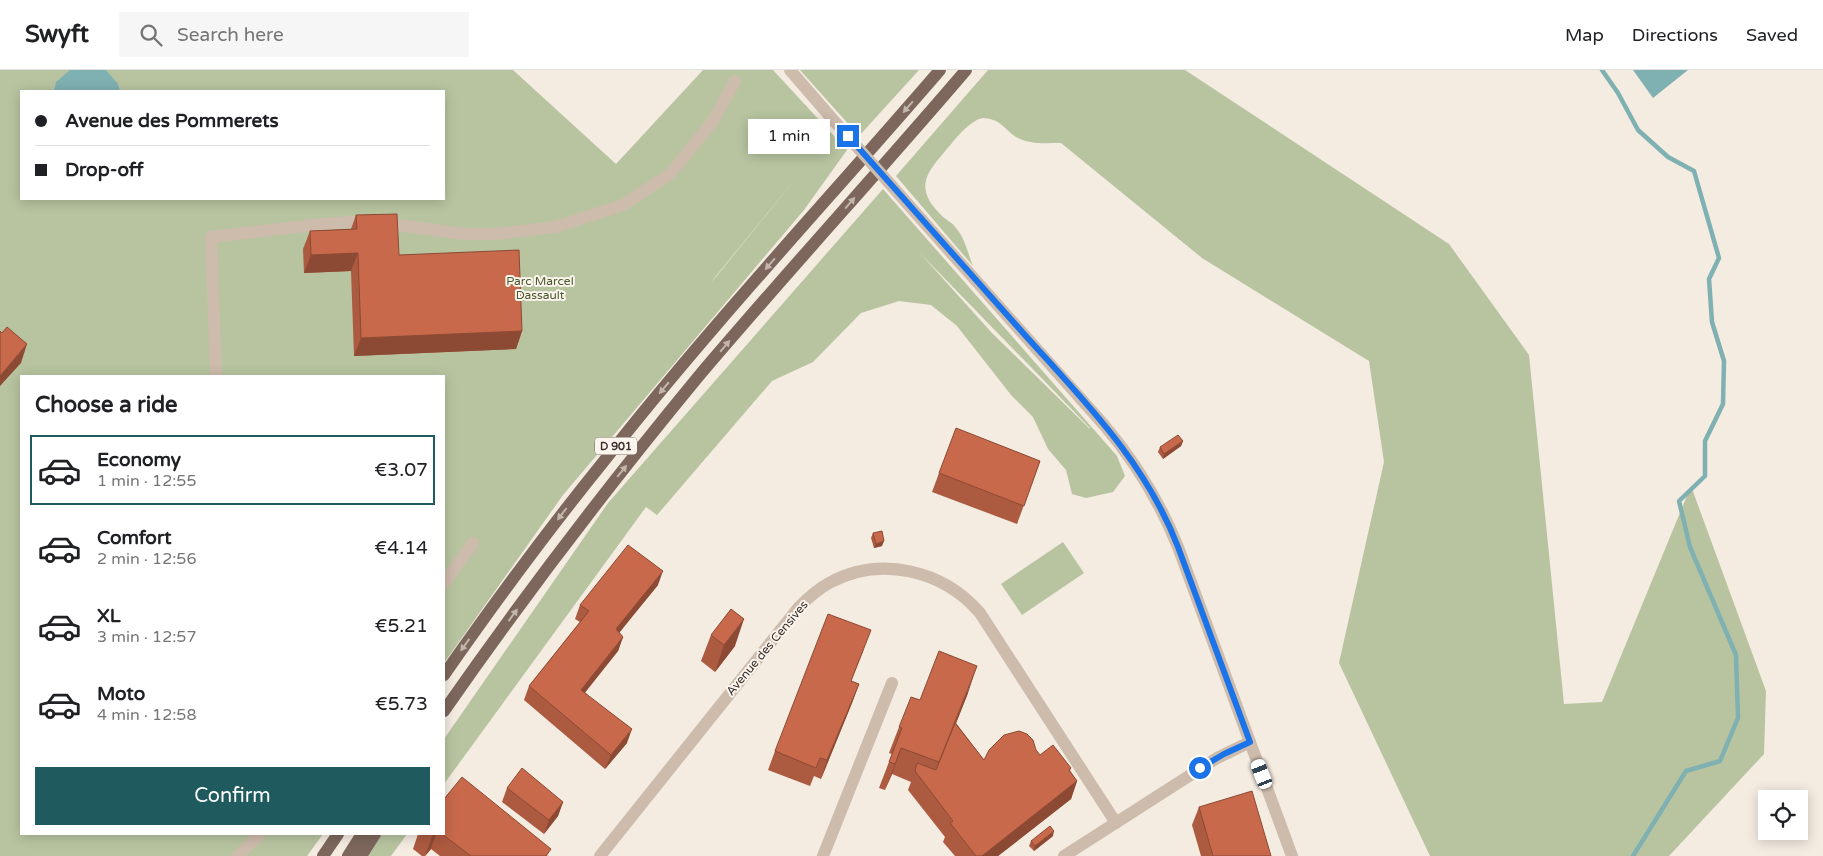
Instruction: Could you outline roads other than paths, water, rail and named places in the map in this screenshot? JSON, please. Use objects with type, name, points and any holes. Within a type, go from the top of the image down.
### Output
[{"type":"main road","name":"D 901","points":[[445,674],[530,556],[604,460],[733,306],[940,70]]},
{"type":"main road","name":"D 901","points":[[445,711],[558,553],[662,421],[733,336],[966,70]]},
{"type":"main road","points":[[323,856],[337,835]]},
{"type":"main road","points":[[348,856],[361,835]]},
{"type":"main road","points":[[361,856],[374,835]]},
{"type":"street","points":[[790,70],[1105,426],[1142,475],[1160,506],[1178,547],[1292,856]]},
{"type":"street","points":[[216,375],[211,237],[351,222],[383,223],[464,234],[496,234],[555,227],[623,205],[670,174],[713,121],[735,81]]},
{"type":"street","points":[[445,582],[473,543]]},
{"type":"street","name":"Avenue des Censives","points":[[600,856],[799,607],[828,583],[851,574],[873,569],[898,569],[923,574],[956,590],[972,604],[980,613],[1116,823]]},
{"type":"street","points":[[822,856],[892,683]]},
{"type":"street","points":[[1064,856],[1217,758],[1250,742]]},
{"type":"street","points":[[238,856],[259,835]]},
{"type":"water","points":[[70,70],[106,70],[118,84],[120,90],[54,90],[56,82]]},
{"type":"water","points":[[1633,70],[1688,70],[1653,98]]},
{"type":"waterway","points":[[1602,70],[1618,93],[1638,130],[1668,157],[1694,171],[1719,258],[1709,279],[1712,322],[1724,361],[1723,404],[1705,441],[1705,476],[1679,501],[1690,547],[1736,655],[1738,718],[1720,761],[1686,771],[1633,856]]},
{"type":"park label","name":"Parc Marcel Dassault","points":[[540,288]]}]
